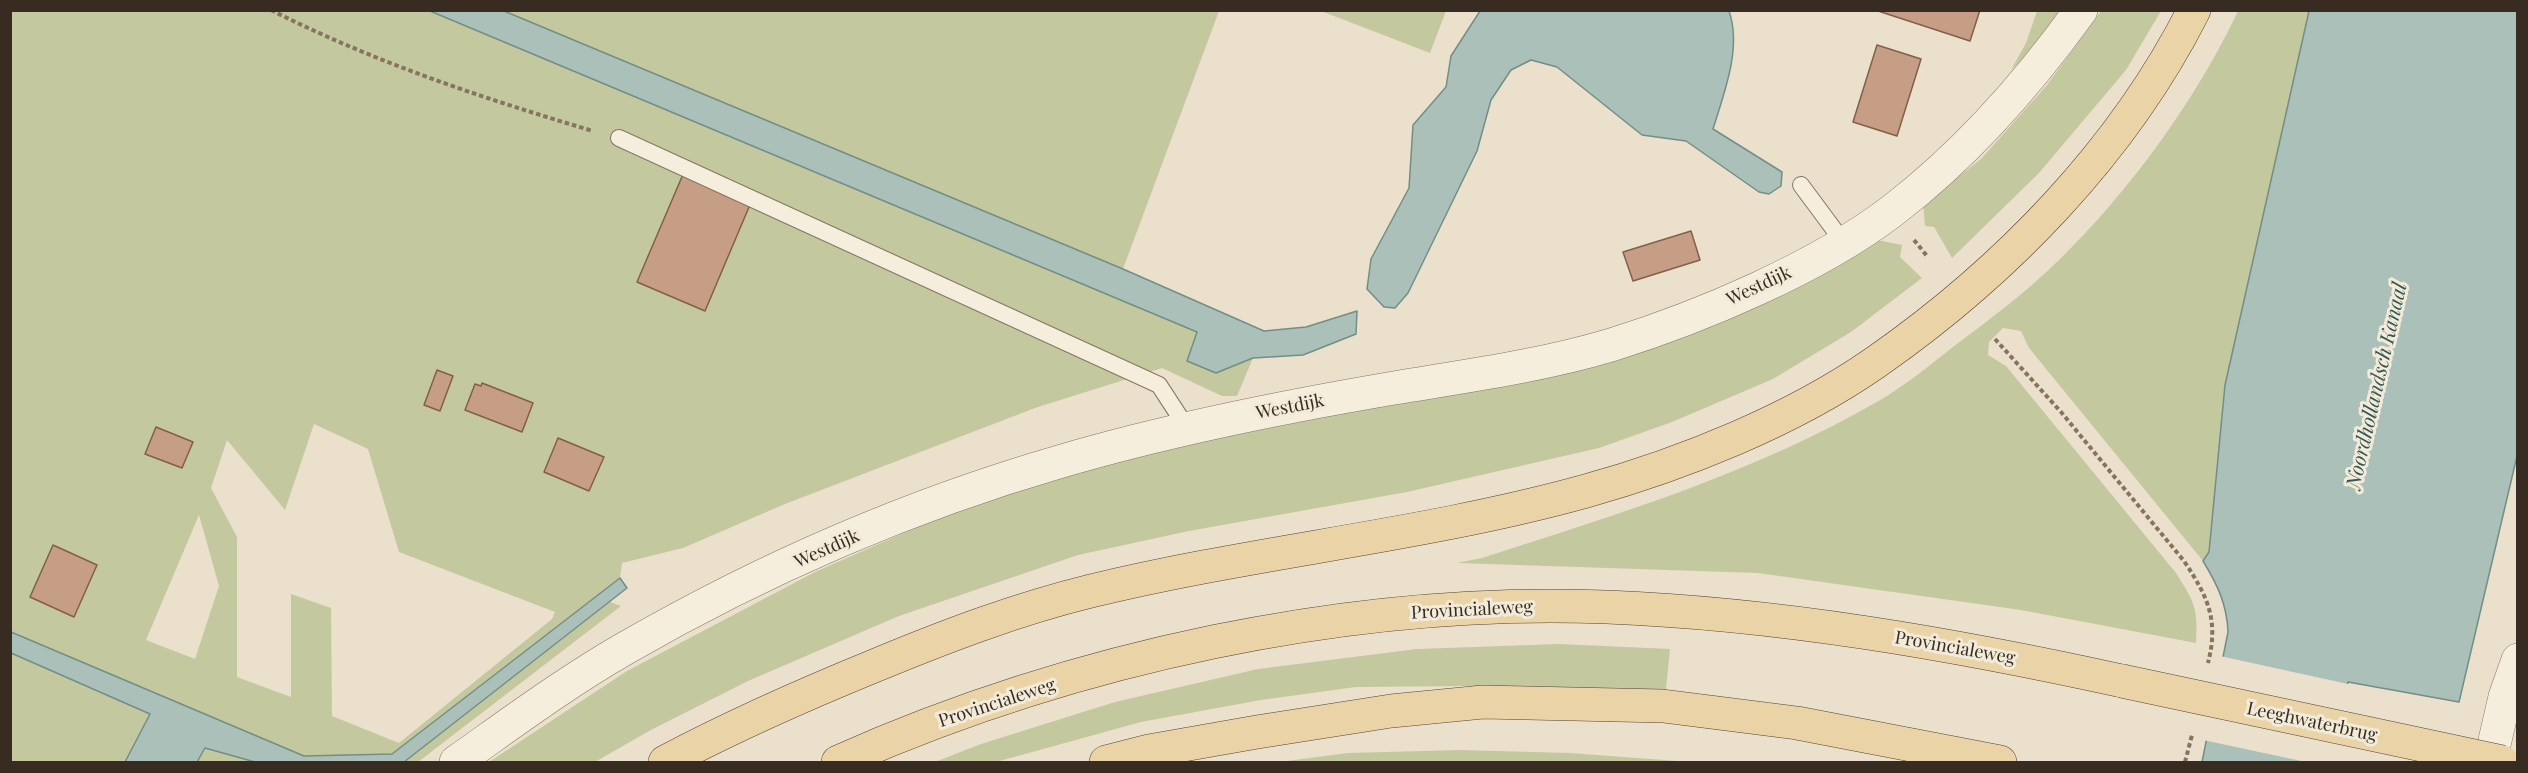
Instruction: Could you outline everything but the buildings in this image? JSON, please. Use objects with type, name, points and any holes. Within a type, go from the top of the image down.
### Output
[{"type":"main road","points":[[665,762],[747,721],[917,649],[986,623],[1087,592],[1186,569],[1501,512],[1588,490],[1738,437],[1815,398],[1874,364],[1926,324],[2024,238],[2101,154],[2159,71],[2194,10]]},
{"type":"main road","name":"Provincialeweg","points":[[838,762],[881,743],[985,706],[1103,668],[1221,640],[1418,612],[1501,607],[1604,607],[1762,618],[1846,629],[2016,658],[2122,681]]},
{"type":"main road","name":"Leeghwaterbrug","points":[[2122,681],[2502,762]]},
{"type":"main road","points":[[1106,762],[1257,732],[1391,711],[1483,702],[1663,706],[1797,723],[2000,762]]},
{"type":"street","name":"Westdijk","points":[[456,762],[620,651],[700,608],[816,553],[923,507],[1061,461],[1187,428],[1291,406],[1481,374],[1606,346],[1722,304],[1779,278],[1844,243],[1891,212],[1969,144],[2019,88],[2081,10]]},
{"type":"street","points":[[2490,762],[2517,660]]},
{"type":"lane","points":[[619,138],[1159,386],[1187,428]]},
{"type":"lane","points":[[1801,184],[1844,243]]},
{"type":"path","points":[[271,10],[378,60],[498,103],[619,138]]},
{"type":"path","points":[[1995,339],[2061,412],[2184,561]]},
{"type":"green space","points":[[1321,10],[1446,11],[1430,53]]},
{"type":"green space","points":[[10,11],[430,11],[1197,332],[1188,360],[1216,373],[1253,358],[1237,396],[1222,396],[1162,368],[1035,408],[785,504],[683,548],[622,563],[620,578],[392,754],[304,756],[11,632]],"holes":[[[314,424],[368,449],[399,552],[555,612],[552,619],[399,743],[332,716],[331,608],[291,594],[291,697],[237,677],[237,537],[211,488],[227,440],[285,510]],[[199,515],[219,586],[195,659],[146,640]]]},
{"type":"green space","points":[[504,11],[1219,11],[1123,269]]},
{"type":"green space","points":[[2037,11],[2060,11],[2032,50],[2011,70],[2026,43]]},
{"type":"green space","points":[[2101,11],[2161,11],[2126,70],[2039,173],[1952,258],[1934,227],[1925,226],[1923,204],[1981,159],[2047,85]]},
{"type":"green space","points":[[2238,11],[2309,11],[2225,385],[2209,552],[2203,561],[2029,348],[2021,331],[2003,328],[1989,342],[1988,355],[2006,366],[2176,573],[2196,613],[2196,643],[2021,610],[1758,573],[1457,563],[1482,558],[1585,525],[1737,470],[1835,425],[1900,387],[2020,295],[2084,234],[2159,144],[2202,78]]},
{"type":"green space","points":[[1877,240],[1902,245],[1900,257],[1922,278],[1851,332],[1773,379],[1672,422],[1599,448],[1407,492],[1189,531],[1078,555],[899,616],[748,681],[649,731],[595,762],[489,762],[627,671],[815,572],[949,513],[1048,480],[1248,429],[1493,387]]},
{"type":"green space","points":[[610,602],[621,606],[418,762],[404,762]]},
{"type":"green space","points":[[1559,644],[1670,649],[1665,699],[1466,686],[1356,687],[1261,700],[1141,722],[996,762],[935,762],[981,744],[1115,702],[1258,669],[1417,649]]},
{"type":"green space","points":[[10,653],[150,714],[125,762],[11,762]]},
{"type":"green space","points":[[205,748],[255,762],[197,762]]},
{"type":"green space","points":[[1460,750],[1570,753],[1691,762],[1279,762],[1348,753]]},
{"type":"water","points":[[430,11],[504,11],[1123,269],[1264,331],[1306,327],[1357,311],[1356,334],[1303,355],[1253,358],[1216,373],[1187,361],[1197,332]]},
{"type":"water","points":[[1480,11],[1729,11],[1734,40],[1733,55],[1713,129],[1782,172],[1781,186],[1769,194],[1759,192],[1686,141],[1642,135],[1557,67],[1531,60],[1511,70],[1491,100],[1477,151],[1408,293],[1395,308],[1384,307],[1367,289],[1371,259],[1409,188],[1413,125],[1446,87],[1451,56]]},
{"type":"water","name":"Noordhollandsch Kanaal","points":[[2309,11],[2517,11],[2517,456],[2459,702],[2348,682],[2329,762],[2202,762],[2228,632],[2226,612],[2213,578],[2203,561],[2209,552],[2225,385]]},
{"type":"water","points":[[620,578],[627,588],[404,762],[255,762],[205,748],[197,762],[125,762],[150,714],[11,653],[11,632],[304,756],[392,754]]},
{"type":"pier","points":[[2220,656],[2357,686],[2350,685],[2332,762],[2306,762],[2203,740]]}]
